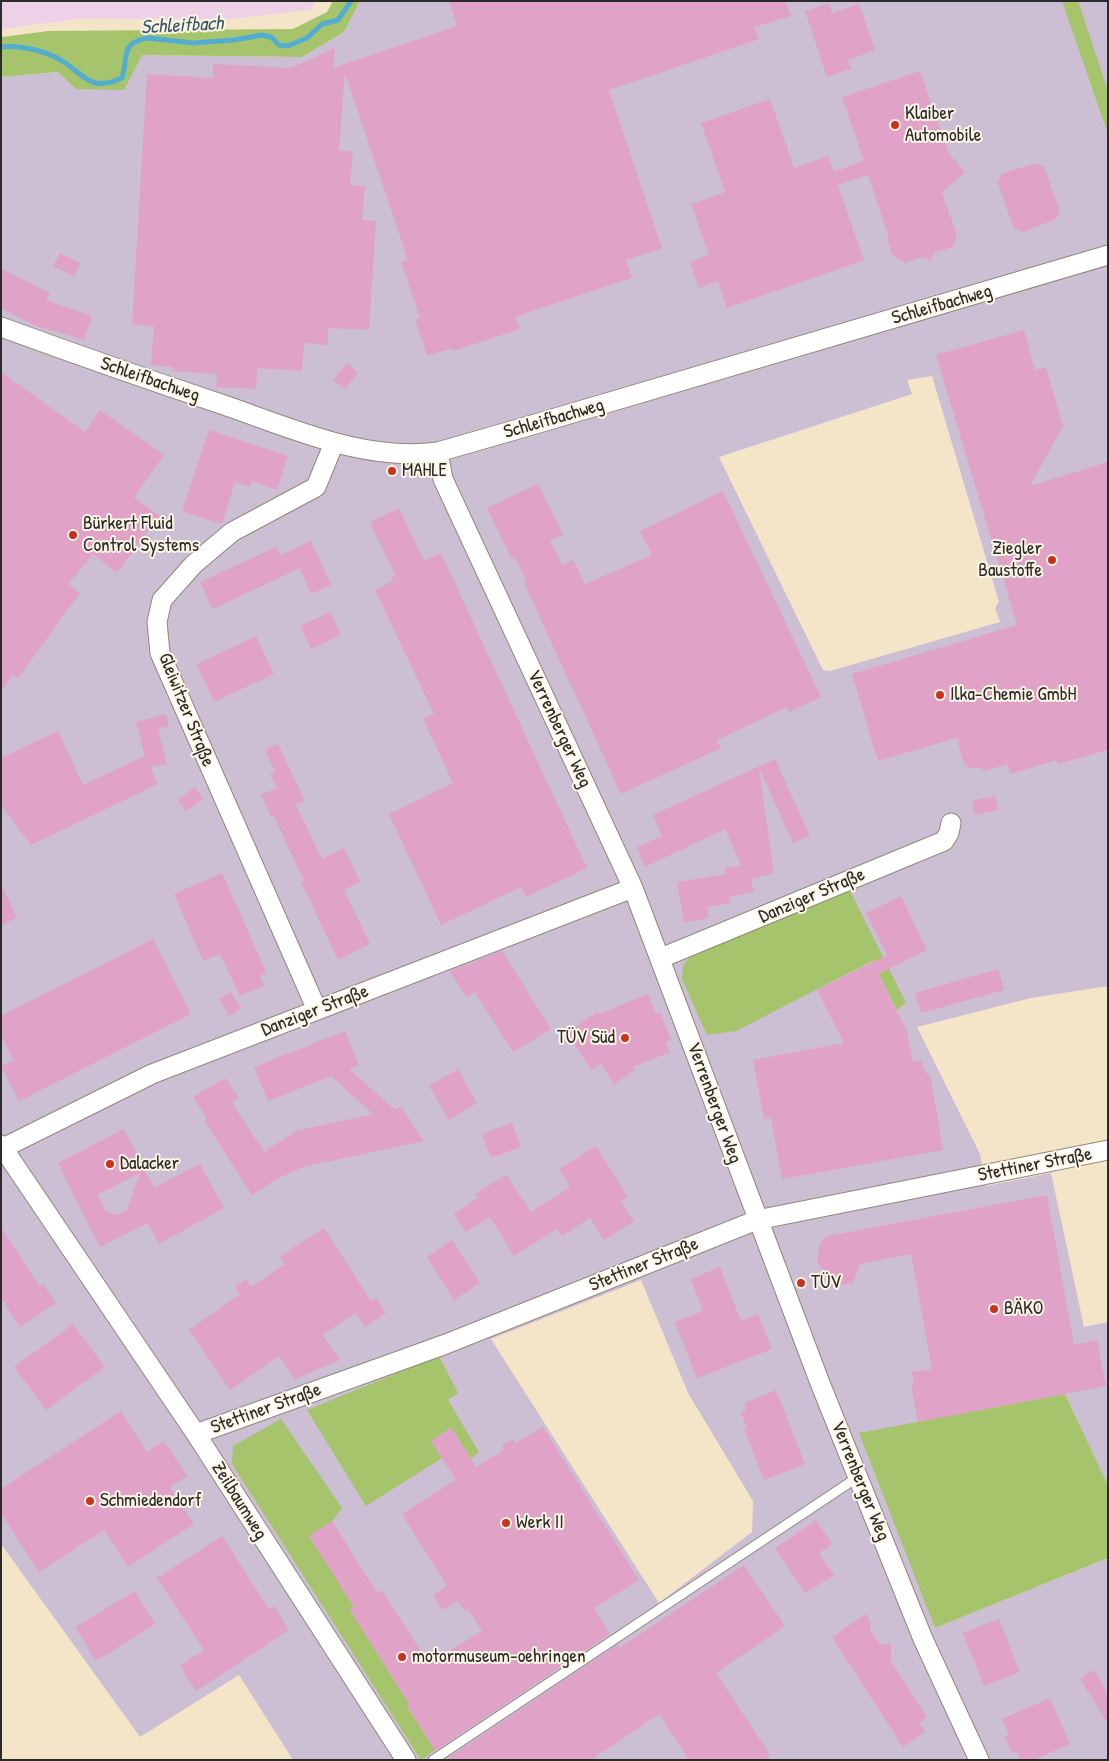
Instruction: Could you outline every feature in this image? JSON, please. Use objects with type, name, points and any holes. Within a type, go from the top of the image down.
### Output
[{"type":"street","name":"Schleifbachweg","points":[[1,327],[334,443],[406,454],[438,452],[1108,255]]},
{"type":"street","name":"Gleiwitzer Straße","points":[[317,1010],[160,653],[157,622],[162,600],[194,564],[232,532],[316,487],[334,443]]},
{"type":"street","name":"Verrenberger Weg","points":[[438,452],[443,479],[633,888],[661,958],[757,1220],[858,1477],[923,1639],[979,1760]]},
{"type":"street","name":"Danziger Straße","points":[[661,958],[944,841],[950,833],[951,823]]},
{"type":"street","name":"Danziger Straße","points":[[2,1146],[152,1074],[633,888]]},
{"type":"street","name":"Zeilbaumweg","points":[[2,1146],[196,1434],[406,1760]]},
{"type":"street","name":"Stettiner Straße","points":[[196,1434],[446,1344],[757,1220],[1108,1150]]},
{"type":"lane","points":[[433,1760],[858,1477]]},
{"type":"shaded area","points":[[1,1],[316,1],[310,10],[230,19],[78,19],[1,29]]},
{"type":"shaded area","points":[[360,1],[1108,1],[1108,986],[1031,998],[917,1027],[980,1154],[986,1186],[1051,1173],[1084,1327],[1108,1322],[1108,1485],[1065,1394],[935,1628],[1108,1558],[1108,1760],[293,1760],[239,1675],[140,1737],[1,1544],[1,77],[59,72],[76,89],[142,55],[302,57],[344,32]],"holes":[[[932,376],[999,602],[995,608],[1000,622],[830,671],[823,670],[719,457],[912,394],[907,380]],[[872,961],[906,1003],[897,1009]],[[641,1280],[688,1393],[753,1501],[752,1532],[659,1603],[491,1339]]]},
{"type":"green space","points":[[333,1],[360,1],[344,32],[302,57],[142,55],[124,90],[76,89],[58,72],[1,77],[1,35],[3,37],[48,31],[293,29],[327,12]]},
{"type":"green space","points":[[1062,1],[1078,1],[1108,91],[1108,134]]},
{"type":"green space","points":[[850,891],[906,1003],[897,1010],[872,961],[736,1031],[707,1035],[682,979],[683,966],[690,956]]},
{"type":"green space","points":[[439,1356],[458,1393],[448,1400],[479,1452],[471,1459],[451,1428],[431,1441],[442,1458],[366,1506],[307,1410]]},
{"type":"green space","points":[[1065,1394],[1108,1485],[1108,1558],[935,1628],[859,1433]]},
{"type":"green space","points":[[281,1419],[342,1508],[332,1521],[309,1536],[354,1607],[350,1610],[409,1704],[407,1706],[435,1750],[421,1760],[232,1464],[233,1446]]},
{"type":"building","points":[[449,1],[786,1],[791,16],[754,27],[759,39],[609,90],[662,248],[626,260],[632,278],[515,317],[520,329],[453,351],[452,348],[427,356],[415,319],[420,318],[401,262],[408,260],[345,73],[339,150],[353,152],[350,185],[365,186],[362,220],[376,221],[369,330],[328,328],[328,345],[304,343],[302,371],[257,368],[256,389],[216,387],[217,374],[172,371],[173,367],[151,365],[154,326],[132,325],[147,74],[213,78],[213,64],[291,68],[335,48],[333,68],[457,26]]},
{"type":"building","points":[[829,3],[832,13],[859,4],[875,50],[848,60],[851,69],[827,77],[805,11]]},
{"type":"building","points":[[920,71],[948,152],[965,173],[942,192],[957,235],[953,247],[935,252],[930,260],[922,257],[905,263],[893,256],[868,175],[838,185],[864,260],[727,308],[718,281],[699,288],[690,262],[709,255],[691,204],[725,192],[701,123],[770,99],[794,168],[828,156],[834,172],[864,161],[842,97]]},
{"type":"building","points":[[1036,163],[1044,167],[1060,212],[1054,220],[1022,232],[1013,227],[998,183],[1001,174]]},
{"type":"building","points":[[60,253],[80,263],[74,276],[53,266]]},
{"type":"building","points":[[1,269],[50,293],[46,300],[92,316],[84,340],[34,325],[1,308]]},
{"type":"building","points":[[1024,330],[1035,370],[1046,367],[1063,426],[1030,486],[1108,462],[1108,750],[1058,764],[1057,760],[1010,774],[1008,764],[984,771],[979,767],[971,769],[964,764],[957,738],[878,761],[852,674],[1017,625],[936,355]]},
{"type":"building","points":[[347,363],[358,373],[345,389],[333,380]]},
{"type":"building","name":"Bürkert Fluid Control Systems","points":[[1,372],[85,432],[100,410],[164,455],[134,497],[159,516],[117,573],[93,554],[68,584],[80,593],[18,678],[13,674],[1,691]]},
{"type":"building","points":[[209,430],[288,456],[277,490],[252,481],[250,487],[235,482],[222,524],[182,511]]},
{"type":"building","points":[[538,484],[563,535],[550,541],[562,565],[573,560],[585,584],[652,555],[640,531],[723,491],[821,697],[789,712],[787,707],[717,740],[721,748],[621,794],[524,583],[527,582],[515,558],[512,559],[487,508]]},
{"type":"building","points":[[399,508],[424,561],[441,553],[587,868],[526,897],[521,887],[441,925],[389,814],[453,783],[423,719],[434,714],[375,590],[393,581],[392,577],[395,575],[370,522]]},
{"type":"building","points":[[311,541],[331,585],[311,594],[300,568],[213,609],[200,582],[276,547],[280,555]]},
{"type":"building","points":[[330,612],[341,635],[311,649],[300,626]]},
{"type":"building","points":[[256,636],[274,674],[214,702],[197,664]]},
{"type":"building","points":[[166,714],[169,726],[158,729],[167,764],[150,767],[158,784],[31,845],[1,805],[1,758],[58,731],[83,785],[145,756],[136,722]]},
{"type":"building","points":[[278,744],[305,801],[296,805],[322,859],[344,848],[360,882],[344,890],[370,944],[338,960],[301,882],[304,881],[274,816],[271,817],[261,795],[277,788],[270,774],[275,772],[265,750]]},
{"type":"building","points":[[775,759],[810,836],[793,843],[759,768],[774,873],[751,879],[754,892],[729,897],[730,903],[707,907],[708,918],[684,923],[677,882],[726,874],[725,868],[741,865],[725,829],[645,867],[637,847],[662,836],[653,815]]},
{"type":"building","points":[[195,787],[203,799],[186,811],[178,800]]},
{"type":"building","points":[[995,796],[998,810],[975,815],[972,801]]},
{"type":"building","points":[[222,873],[266,972],[260,976],[264,986],[240,996],[220,954],[203,961],[174,894]]},
{"type":"building","points":[[1,884],[17,918],[1,925]]},
{"type":"building","points":[[901,896],[927,950],[879,974],[907,1032],[913,1062],[922,1061],[925,1071],[931,1078],[943,1150],[782,1179],[771,1118],[764,1119],[753,1060],[844,1043],[817,990],[887,955],[866,913]]},
{"type":"building","points":[[153,939],[191,1014],[19,1101],[1,1066],[13,1060],[1,1035],[1,1016]]},
{"type":"building","points":[[502,951],[551,1029],[513,1052],[475,992],[466,997],[450,971]]},
{"type":"building","points":[[998,969],[1004,990],[921,1013],[915,993]]},
{"type":"building","points":[[231,992],[241,1008],[229,1016],[219,999]]},
{"type":"building","name":"TÜV Süd","points":[[648,994],[656,1014],[660,1012],[671,1040],[666,1042],[670,1052],[633,1067],[635,1070],[614,1084],[601,1064],[591,1070],[567,1032],[598,1012],[599,1014]]},
{"type":"building","points":[[345,1031],[359,1066],[349,1069],[394,1109],[402,1108],[424,1141],[303,1167],[275,1180],[252,1195],[204,1120],[207,1119],[193,1097],[225,1078],[239,1098],[232,1103],[264,1152],[296,1131],[373,1114],[331,1076],[268,1101],[254,1067]]},
{"type":"building","points":[[458,1069],[477,1103],[449,1120],[429,1086]]},
{"type":"building","points":[[512,1123],[521,1147],[491,1158],[482,1134]]},
{"type":"building","points":[[124,1129],[154,1188],[200,1164],[224,1208],[159,1244],[148,1223],[100,1247],[58,1163]],"holes":[[[140,1173],[127,1210],[116,1215],[106,1211],[97,1195]]]},
{"type":"building","points":[[596,1146],[628,1197],[621,1201],[634,1221],[604,1240],[590,1218],[562,1236],[557,1229],[514,1256],[490,1217],[466,1232],[454,1214],[478,1198],[475,1194],[506,1175],[531,1212],[570,1187],[559,1169]]},
{"type":"building","name":"BÄKO","points":[[1047,1195],[1074,1345],[1097,1340],[1106,1386],[918,1422],[911,1385],[914,1384],[912,1372],[932,1369],[911,1254],[860,1264],[853,1283],[824,1288],[829,1277],[819,1265],[817,1259],[820,1244],[826,1237],[833,1235]]},
{"type":"building","points":[[1,1227],[39,1286],[43,1284],[56,1303],[20,1327],[1,1298]]},
{"type":"building","points":[[324,1228],[371,1301],[376,1298],[386,1313],[365,1327],[356,1313],[322,1335],[340,1360],[295,1379],[279,1356],[230,1390],[189,1330],[240,1294],[235,1287],[246,1279],[251,1287],[285,1264],[280,1256]]},
{"type":"building","points":[[452,1240],[480,1283],[454,1300],[427,1257]]},
{"type":"building","points":[[720,1267],[741,1321],[758,1314],[772,1349],[697,1378],[675,1322],[703,1311],[691,1279]]},
{"type":"building","points":[[73,1324],[105,1367],[46,1410],[14,1367]]},
{"type":"building","points":[[776,1390],[805,1464],[764,1480],[744,1429],[747,1428],[741,1412],[746,1410],[744,1403]]},
{"type":"building","name":"Schmiedendorf","points":[[121,1411],[147,1452],[164,1441],[187,1476],[170,1487],[194,1524],[128,1567],[104,1530],[39,1572],[1,1513],[1,1489]]},
{"type":"building","points":[[543,1427],[639,1580],[594,1608],[610,1634],[435,1751],[407,1705],[409,1704],[350,1610],[354,1607],[309,1536],[332,1521],[377,1593],[382,1590],[429,1664],[482,1631],[468,1609],[464,1611],[458,1601],[442,1610],[433,1595],[447,1586],[402,1514],[456,1480],[431,1441],[452,1428],[476,1467],[504,1450],[502,1446],[513,1439],[516,1443]]},
{"type":"building","points":[[816,1520],[832,1544],[819,1553],[834,1575],[805,1593],[775,1548]]},
{"type":"building","points":[[222,1536],[269,1609],[274,1606],[289,1630],[196,1691],[180,1666],[204,1650],[157,1578]]},
{"type":"building","points":[[744,1565],[785,1626],[716,1673],[770,1755],[764,1760],[689,1760],[659,1714],[591,1760],[445,1760],[617,1645],[619,1648]]},
{"type":"building","points":[[135,1591],[155,1624],[96,1661],[75,1627]]},
{"type":"building","points":[[866,1614],[871,1623],[870,1630],[881,1645],[891,1643],[891,1661],[927,1717],[919,1723],[925,1732],[903,1747],[832,1637]]},
{"type":"building","points":[[999,1619],[1020,1672],[984,1686],[963,1633]]},
{"type":"building","points":[[1094,1670],[1108,1694],[1108,1723],[1080,1679]]},
{"type":"building","points":[[1050,1698],[1070,1744],[1033,1760],[1021,1760],[1017,1751],[1012,1753],[1004,1737],[1009,1735],[1002,1719]]},
{"type":"waterway","name":"Schleifbach","points":[[1,47],[22,47],[44,53],[66,63],[86,79],[93,82],[110,82],[122,78],[127,52],[132,44],[138,41],[147,38],[193,43],[234,40],[262,35],[271,37],[279,45],[288,46],[307,38],[322,24],[338,20],[351,1]]},
{"type":"place","name":"Klaiber Automobile","points":[[895,125]]},
{"type":"place","name":"MAHLE","points":[[392,471]]},
{"type":"place","name":"Bürkert Fluid Control Systems","points":[[73,535]]},
{"type":"place","name":"Ziegler Baustoffe","points":[[1052,560]]},
{"type":"place","name":"Ilka-Chemie GmbH","points":[[940,695]]},
{"type":"place","name":"TÜV Süd","points":[[625,1038]]},
{"type":"place","name":"Dalacker","points":[[110,1164]]},
{"type":"place","name":"TÜV","points":[[801,1283]]},
{"type":"place","name":"BÄKO","points":[[994,1309]]},
{"type":"place","name":"Schmiedendorf","points":[[90,1501]]},
{"type":"place","name":"Werk II","points":[[506,1523]]},
{"type":"place","name":"motormuseum-oehringen","points":[[402,1657]]}]
